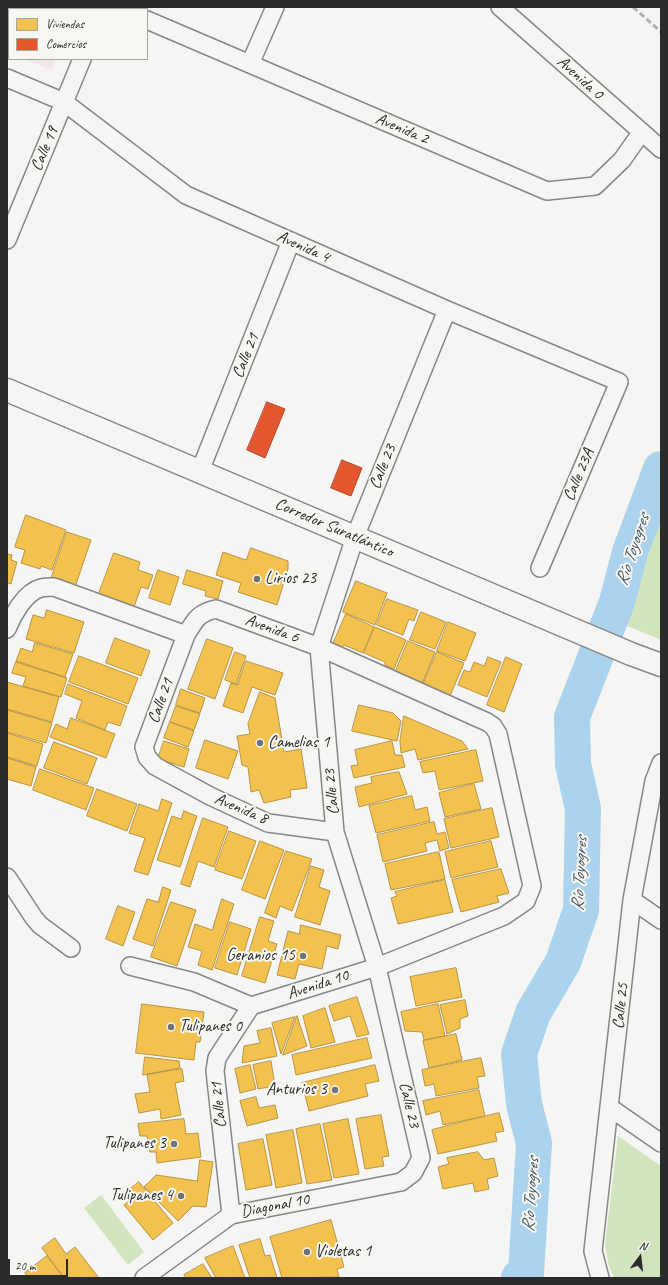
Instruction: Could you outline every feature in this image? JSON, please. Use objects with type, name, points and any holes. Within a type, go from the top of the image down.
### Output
[{"type":"main road","name":"Corredor Suratlántico","points":[[7,390],[631,654],[661,665]]},
{"type":"street","points":[[250,64],[275,7]]},
{"type":"street","name":"Avenida 0","points":[[500,7],[641,133],[661,149]]},
{"type":"street","name":"Avenida 2","points":[[148,20],[547,191],[595,186],[622,160],[641,133]]},
{"type":"street","name":"Calle 19","points":[[7,240],[82,60]]},
{"type":"street","name":"Avenida 4","points":[[7,78],[64,102],[186,195],[447,310],[619,382]]},
{"type":"street","name":"Calle 21","points":[[200,471],[291,241]]},
{"type":"street","name":"Calle 23","points":[[401,1182],[413,1173],[421,1158],[377,966],[335,832],[319,647],[355,537],[447,310]]},
{"type":"street","name":"Calle 23A","points":[[540,568],[619,382]]},
{"type":"street","points":[[7,630],[12,617],[29,595],[40,588],[54,587],[186,635]]},
{"type":"street","name":"Avenida 6","points":[[186,635],[197,618],[205,611],[216,609],[319,647],[493,726],[498,734],[532,886],[526,901],[504,916]]},
{"type":"street","name":"Calle 21","points":[[155,766],[147,757],[144,747],[186,635]]},
{"type":"street","name":"Calle 25","points":[[600,1278],[593,1251],[632,900],[654,781],[661,763]]},
{"type":"street","name":"Avenida 8","points":[[155,766],[210,796],[268,823],[335,832]]},
{"type":"street","points":[[7,878],[40,925],[71,948]]},
{"type":"street","points":[[632,900],[661,920]]},
{"type":"street","name":"Avenida 10","points":[[251,1006],[377,966],[504,916]]},
{"type":"street","points":[[130,966],[194,982],[251,1006]]},
{"type":"street","name":"Calle 21","points":[[231,1215],[215,1071],[217,1058],[251,1006]]},
{"type":"street","points":[[609,1107],[661,1143]]},
{"type":"street","name":"Diagonal 10","points":[[144,1278],[231,1215],[401,1182]]},
{"type":"shaded area","points":[[7,7],[75,7],[8,8],[7,52]]},
{"type":"shaded area","points":[[27,60],[56,60],[52,70]]},
{"type":"green space","points":[[661,506],[661,640],[618,622]]},
{"type":"green space","points":[[618,1136],[661,1166],[661,1278],[614,1278],[609,1266],[605,1244]]},
{"type":"green space","points":[[101,1195],[144,1252],[128,1265],[84,1208]]},
{"type":"building: Viviendas","points":[[26,515],[66,530],[52,570],[41,566],[40,569],[21,563],[25,550],[15,547]]},
{"type":"building: Viviendas","points":[[67,532],[91,540],[75,587],[51,579]]},
{"type":"building: Viviendas","name":"Lirios 23","points":[[251,548],[288,561],[288,569],[277,605],[238,592],[241,583],[216,575],[223,552],[246,560]]},
{"type":"building: Viviendas","points":[[114,553],[140,562],[138,570],[153,575],[148,589],[141,587],[133,610],[98,596]]},
{"type":"building: Viviendas","points":[[7,554],[12,555],[11,560],[17,562],[11,584],[7,583]]},
{"type":"building: Viviendas","points":[[158,570],[179,577],[170,605],[149,598]]},
{"type":"building: Viviendas","points":[[187,570],[223,581],[218,599],[205,596],[206,591],[183,584]]},
{"type":"building: Viviendas","points":[[356,581],[387,593],[375,625],[343,612]]},
{"type":"building: Viviendas","points":[[387,599],[418,610],[414,621],[409,619],[403,635],[377,625]]},
{"type":"building: Viviendas","points":[[47,610],[84,622],[74,653],[26,639],[33,615],[44,618]]},
{"type":"building: Viviendas","points":[[421,612],[446,622],[435,649],[410,640]]},
{"type":"building: Viviendas","points":[[346,614],[374,627],[363,653],[344,645],[341,648],[333,644]]},
{"type":"building: Viviendas","points":[[448,622],[476,633],[465,661],[437,651]]},
{"type":"building: Viviendas","points":[[375,627],[406,640],[394,669],[385,665],[385,662],[364,653]]},
{"type":"building: Viviendas","points":[[115,638],[150,651],[141,676],[106,663]]},
{"type":"building: Viviendas","points":[[207,639],[233,648],[215,699],[188,689]]},
{"type":"building: Viviendas","points":[[408,641],[435,652],[422,684],[395,673]]},
{"type":"building: Viviendas","points":[[35,643],[73,654],[65,677],[16,661],[21,648],[32,652]]},
{"type":"building: Viviendas","points":[[235,652],[246,656],[236,684],[225,680]]},
{"type":"building: Viviendas","points":[[437,652],[464,663],[450,696],[423,685]]},
{"type":"building: Viviendas","points":[[79,656],[138,678],[128,704],[69,682]]},
{"type":"building: Viviendas","points":[[488,657],[501,662],[487,697],[458,685],[464,670],[470,672],[474,662],[484,666]]},
{"type":"building: Viviendas","points":[[506,657],[522,664],[504,712],[487,705]]},
{"type":"building: Viviendas","points":[[246,661],[283,673],[275,695],[252,687],[243,713],[223,706],[231,683],[237,685]]},
{"type":"building: Viviendas","points":[[16,662],[67,678],[61,697],[23,686],[26,677],[12,673]]},
{"type":"building: Viviendas","points":[[7,682],[59,697],[52,722],[7,709]]},
{"type":"building: Viviendas","points":[[68,684],[127,706],[120,726],[108,722],[105,730],[76,718],[82,701],[65,694]]},
{"type":"building: Viviendas","points":[[181,689],[205,698],[200,713],[176,705]]},
{"type":"building: Viviendas","name":"Camelias 1","points":[[260,692],[275,698],[284,752],[301,749],[307,788],[290,790],[291,797],[264,803],[259,790],[251,792],[248,767],[242,765],[237,736],[250,734],[248,724]]},
{"type":"building: Viviendas","points":[[359,705],[393,713],[401,721],[397,741],[352,731]]},
{"type":"building: Viviendas","points":[[176,706],[200,714],[194,730],[170,722]]},
{"type":"building: Viviendas","points":[[7,710],[52,723],[46,743],[7,732]]},
{"type":"building: Viviendas","points":[[404,716],[462,741],[468,749],[418,760],[415,749],[401,753],[400,741]]},
{"type":"building: Viviendas","points":[[71,718],[115,734],[106,758],[50,737],[56,724],[67,729]]},
{"type":"building: Viviendas","points":[[170,722],[194,731],[188,747],[164,738]]},
{"type":"building: Viviendas","points":[[7,733],[43,744],[37,766],[7,757]]},
{"type":"building: Viviendas","points":[[205,740],[238,751],[228,779],[196,768]]},
{"type":"building: Viviendas","points":[[164,741],[189,749],[184,767],[158,759]]},
{"type":"building: Viviendas","points":[[392,741],[395,755],[402,755],[405,767],[354,778],[351,766],[358,765],[355,750]]},
{"type":"building: Viviendas","points":[[54,742],[97,758],[87,784],[44,768]]},
{"type":"building: Viviendas","points":[[476,750],[483,781],[439,790],[435,771],[423,773],[420,762]]},
{"type":"building: Viviendas","points":[[7,758],[36,767],[31,786],[7,779]]},
{"type":"building: Viviendas","points":[[40,769],[94,788],[86,810],[33,790]]},
{"type":"building: Viviendas","points":[[399,772],[407,794],[359,807],[355,787],[372,783],[371,777]]},
{"type":"building: Viviendas","points":[[474,784],[481,809],[445,817],[439,793]]},
{"type":"building: Viviendas","points":[[97,789],[137,804],[127,831],[87,816]]},
{"type":"building: Viviendas","points":[[412,796],[415,810],[427,807],[430,821],[376,833],[369,806]]},
{"type":"building: Viviendas","points":[[162,799],[172,803],[148,875],[134,871],[145,838],[129,833],[139,804],[158,811]]},
{"type":"building: Viviendas","points":[[492,808],[499,837],[451,848],[444,819]]},
{"type":"building: Viviendas","points":[[184,811],[197,816],[180,867],[157,860],[172,816],[181,819]]},
{"type":"building: Viviendas","points":[[203,818],[228,827],[214,867],[198,861],[190,887],[181,884]]},
{"type":"building: Viviendas","points":[[434,822],[437,834],[445,832],[449,848],[440,851],[437,840],[425,843],[427,851],[383,862],[377,835]]},
{"type":"building: Viviendas","points":[[229,831],[256,841],[242,879],[215,870]]},
{"type":"building: Viviendas","points":[[260,841],[284,850],[265,899],[242,890]]},
{"type":"building: Viviendas","points":[[491,841],[498,867],[451,878],[445,852]]},
{"type":"building: Viviendas","points":[[286,851],[312,859],[292,911],[280,906],[276,918],[265,913]]},
{"type":"building: Viviendas","points":[[439,852],[445,879],[391,890],[385,864]]},
{"type":"building: Viviendas","points":[[311,866],[324,870],[319,887],[330,891],[320,925],[295,917]]},
{"type":"building: Viviendas","points":[[501,869],[509,893],[497,896],[499,902],[461,912],[452,880]]},
{"type":"building: Viviendas","points":[[445,880],[453,912],[398,924],[391,898],[397,896],[395,892]]},
{"type":"building: Viviendas","points":[[163,887],[171,890],[153,946],[133,939],[147,899],[158,902]]},
{"type":"building: Viviendas","points":[[222,899],[234,904],[212,970],[198,965],[202,951],[188,947],[195,924],[212,930]]},
{"type":"building: Viviendas","points":[[171,902],[196,910],[177,966],[151,957]]},
{"type":"building: Viviendas","points":[[118,906],[135,912],[123,946],[106,939]]},
{"type":"building: Viviendas","points":[[260,917],[274,921],[268,941],[277,944],[265,983],[242,976]]},
{"type":"building: Viviendas","points":[[230,922],[251,929],[237,975],[215,968]]},
{"type":"building: Viviendas","name":"Geranios 15","points":[[301,925],[341,935],[338,949],[327,946],[322,969],[299,964],[295,979],[277,975],[288,931],[299,934]]},
{"type":"building: Viviendas","points":[[456,968],[462,997],[416,1006],[410,977]]},
{"type":"building: Viviendas","points":[[357,997],[369,1034],[357,1037],[350,1016],[334,1021],[329,1006]]},
{"type":"building: Viviendas","points":[[465,1000],[468,1016],[460,1019],[460,1028],[447,1034],[440,1005]]},
{"type":"building: Viviendas","name":"Tulipanes 0","points":[[142,1004],[204,1012],[200,1042],[196,1042],[194,1060],[136,1053]]},
{"type":"building: Viviendas","points":[[438,1004],[445,1036],[424,1040],[422,1032],[405,1031],[401,1012]]},
{"type":"building: Viviendas","points":[[325,1008],[335,1042],[311,1048],[303,1016]]},
{"type":"building: Viviendas","points":[[297,1016],[307,1046],[283,1055]]},
{"type":"building: Viviendas","points":[[295,1017],[281,1054],[272,1023]]},
{"type":"building: Viviendas","points":[[271,1028],[277,1056],[242,1063],[244,1046],[260,1043],[257,1031]]},
{"type":"building: Viviendas","points":[[456,1034],[462,1060],[429,1068],[423,1041]]},
{"type":"building: Viviendas","points":[[367,1038],[372,1058],[296,1075],[292,1055]]},
{"type":"building: Viviendas","points":[[145,1057],[179,1061],[180,1068],[143,1075]]},
{"type":"building: Viviendas","points":[[481,1058],[485,1076],[477,1077],[479,1088],[436,1096],[434,1084],[425,1086],[422,1070]]},
{"type":"building: Viviendas","points":[[271,1061],[275,1086],[258,1089],[253,1065]]},
{"type":"building: Viviendas","points":[[250,1065],[256,1089],[240,1093],[235,1069]]},
{"type":"building: Viviendas","name":"Anturios 3","points":[[375,1065],[379,1081],[365,1084],[368,1096],[309,1111],[302,1083]]},
{"type":"building: Viviendas","points":[[182,1069],[184,1081],[175,1083],[181,1115],[161,1119],[160,1109],[139,1113],[135,1094],[150,1092],[147,1075]]},
{"type":"building: Viviendas","points":[[479,1090],[485,1116],[443,1125],[440,1111],[426,1115],[423,1101]]},
{"type":"building: Viviendas","points":[[256,1097],[259,1108],[275,1105],[278,1118],[247,1126],[240,1101]]},
{"type":"building: Viviendas","points":[[499,1113],[504,1131],[495,1133],[497,1141],[438,1154],[432,1130]]},
{"type":"building: Viviendas","points":[[381,1115],[389,1156],[382,1157],[384,1166],[365,1169],[356,1119]]},
{"type":"building: Viviendas","name":"Tulipanes 3","points":[[184,1119],[186,1134],[198,1133],[201,1157],[157,1163],[156,1152],[150,1152],[147,1136],[140,1136],[138,1124]]},
{"type":"building: Viviendas","points":[[348,1119],[359,1174],[334,1178],[323,1124]]},
{"type":"building: Viviendas","points":[[320,1124],[332,1180],[307,1184],[296,1129]]},
{"type":"building: Viviendas","points":[[293,1130],[302,1183],[276,1188],[266,1135]]},
{"type":"building: Viviendas","points":[[263,1139],[272,1185],[246,1190],[238,1144]]},
{"type":"building: Viviendas","points":[[478,1152],[484,1160],[494,1158],[498,1176],[487,1179],[489,1189],[475,1192],[473,1183],[443,1189],[438,1167],[449,1164],[447,1158]]},
{"type":"building: Viviendas","name":"Tulipanes 4","points":[[200,1160],[213,1162],[206,1207],[193,1206],[178,1221],[144,1187],[156,1175],[197,1181]]},
{"type":"building: Viviendas","points":[[139,1182],[173,1223],[153,1240],[124,1205],[135,1196],[129,1190]]},
{"type":"building: Viviendas","name":"Violetas 1","points":[[331,1220],[344,1267],[337,1269],[339,1277],[282,1278],[270,1237]]},
{"type":"building: Viviendas","points":[[55,1238],[66,1254],[75,1247],[99,1278],[64,1278],[42,1248]]},
{"type":"building: Viviendas","points":[[260,1239],[265,1256],[270,1255],[277,1278],[250,1278],[239,1245]]},
{"type":"building: Viviendas","points":[[233,1246],[245,1278],[216,1278],[205,1258]]},
{"type":"building: Viviendas","points":[[47,1256],[64,1278],[29,1278],[25,1273]]},
{"type":"building: Viviendas","points":[[203,1264],[212,1278],[186,1278],[184,1275]]},
{"type":"building: Comercios","points":[[267,402],[285,409],[265,458],[247,450]]},
{"type":"building: Comercios","points":[[342,460],[362,468],[351,496],[331,488]]},
{"type":"waterway","name":"Río Toyogres","points":[[519,1278],[526,1273],[534,1143],[524,1104],[519,1054],[533,1013],[563,962],[581,910],[583,809],[573,764],[572,717],[617,602],[630,552],[661,469]]},
{"type":"railway","points":[[633,7],[661,32]]},
{"type":"place","name":"Lirios 23","points":[[257,579]]},
{"type":"place","name":"Camelias 1","points":[[260,743]]},
{"type":"place","name":"Geranios 15","points":[[303,956]]},
{"type":"place","name":"Tulipanes 0","points":[[171,1027]]},
{"type":"place","name":"Anturios 3","points":[[335,1090]]},
{"type":"place","name":"Tulipanes 3","points":[[174,1144]]},
{"type":"place","name":"Tulipanes 4","points":[[181,1196]]},
{"type":"place","name":"Violetas 1","points":[[307,1252]]}]
